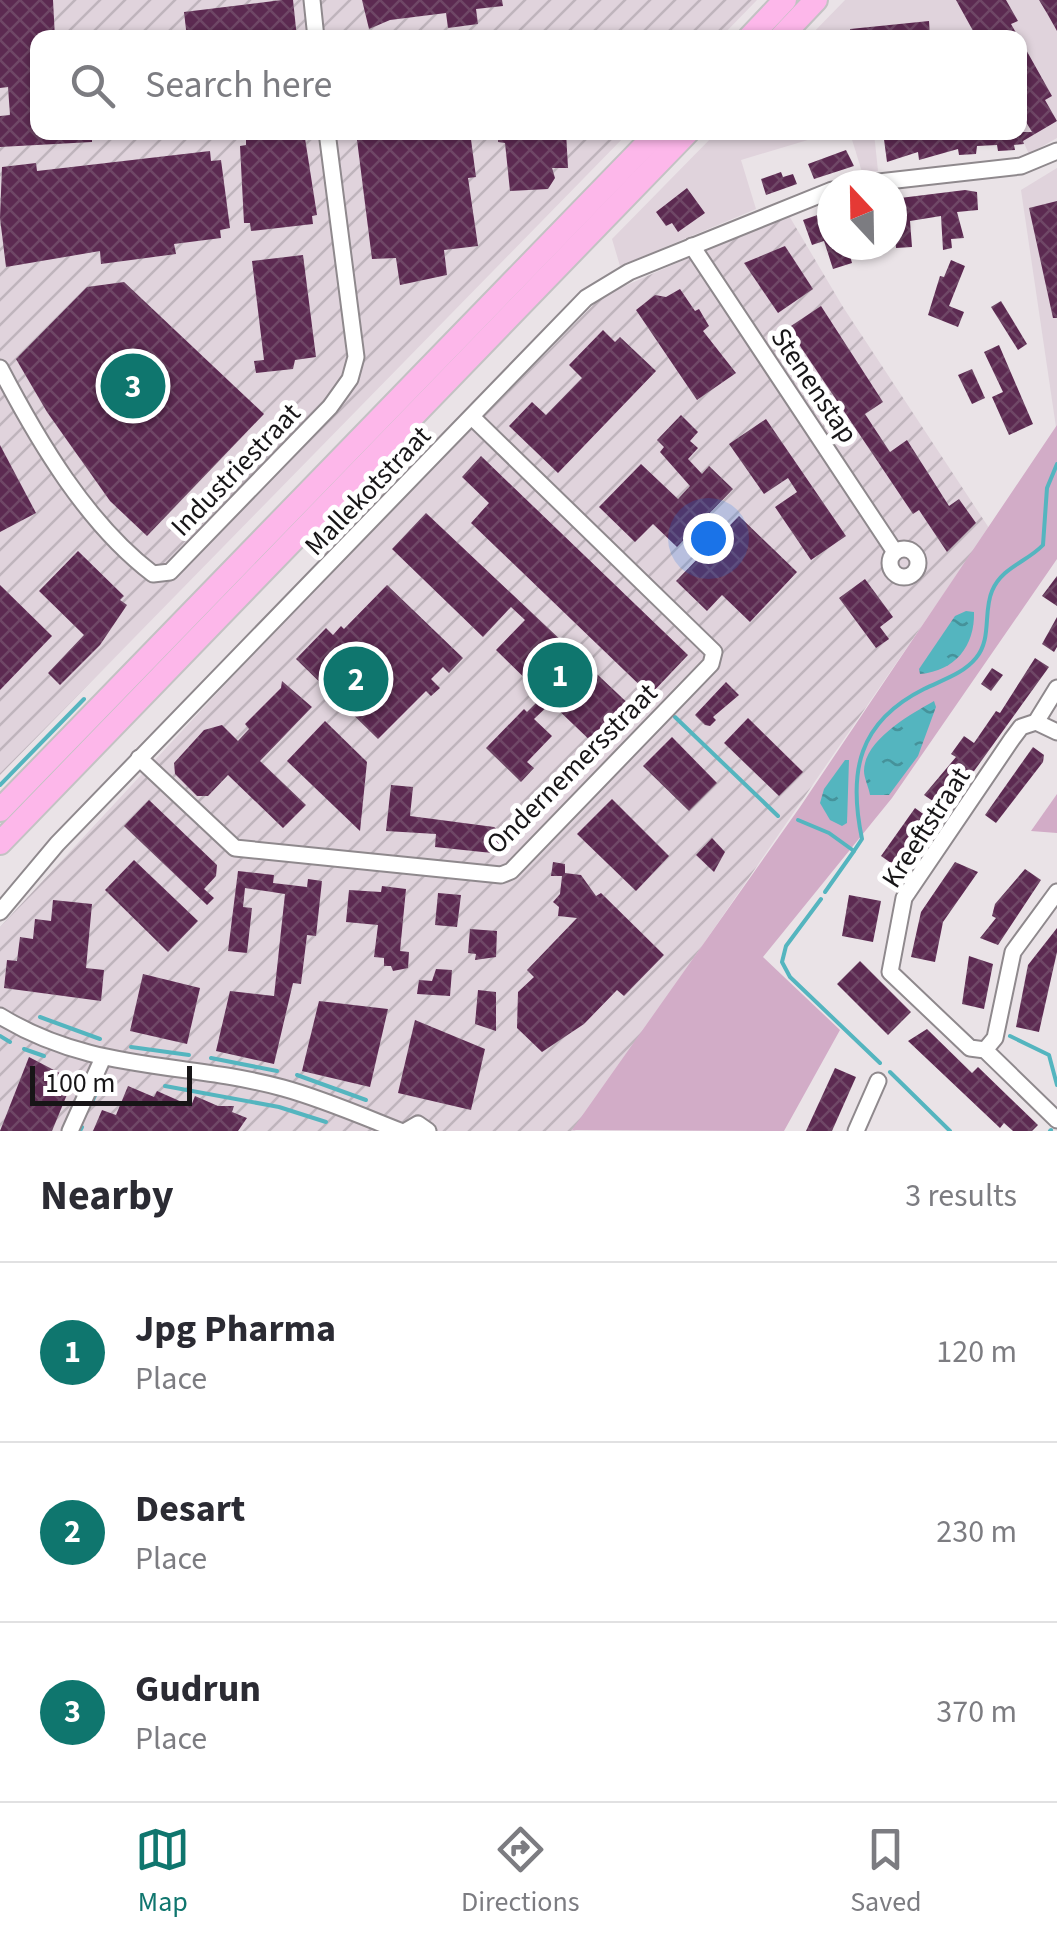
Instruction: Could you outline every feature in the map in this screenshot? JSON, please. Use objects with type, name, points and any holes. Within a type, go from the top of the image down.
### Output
[{"type":"highway","points":[[757,30],[786,0]]},
{"type":"highway","points":[[788,30],[816,0]]},
{"type":"highway","points":[[0,810],[650,140]]},
{"type":"highway","points":[[0,843],[680,140]]},
{"type":"street","points":[[312,0],[315,30]]},
{"type":"street","name":"Industriestraat","points":[[0,368],[68,480],[106,528],[153,574],[170,572],[342,394],[350,379],[356,341],[328,140]]},
{"type":"street","points":[[907,179],[1020,166],[1057,150]]},
{"type":"street","name":"Mallekotstraat","points":[[0,912],[56,844],[586,298],[628,272],[817,196]]},
{"type":"street","name":"Stenenstap","points":[[692,246],[895,552]]},
{"type":"street","name":"Ondernemersstraat","points":[[140,758],[235,848],[501,875],[511,871],[712,664],[714,652],[472,417]]},
{"type":"street","name":"Kreeftstraat","points":[[1057,688],[1036,722],[1021,727],[904,898],[890,972],[970,1048],[984,1050],[1057,1120]]},
{"type":"street","points":[[1036,722],[1057,732]]},
{"type":"street","points":[[984,1050],[995,1038],[1013,952],[1057,892]]},
{"type":"street","points":[[0,1016],[23,1030],[102,1060],[283,1088],[403,1131],[418,1124],[428,1131]]},
{"type":"street","points":[[70,1131],[102,1060]]},
{"type":"street","points":[[856,1131],[878,1081]]},
{"type":"shaded area","points":[[0,0],[757,0],[728,30],[30,30],[30,140],[621,140],[0,775]]},
{"type":"shaded area","points":[[845,0],[1057,0],[1057,138],[1029,154],[1022,140],[1027,140],[1027,30],[816,30]]},
{"type":"shaded area","points":[[709,140],[808,140],[741,160],[756,209],[620,266],[612,239]]},
{"type":"shaded area","points":[[852,140],[875,140],[878,170],[861,170]]},
{"type":"shaded area","points":[[1057,168],[1057,425],[1056,427],[1021,190]]},
{"type":"shaded area","points":[[788,214],[843,307],[989,528],[575,1131],[0,1131],[0,927],[284,621],[602,296]]},
{"type":"shaded area","points":[[1057,425],[1057,559],[892,798],[763,957],[840,1030],[784,1131],[572,1130],[800,807]]},
{"type":"shaded area","points":[[1057,794],[1057,833],[1031,831]]},
{"type":"water","points":[[974,612],[967,646],[943,668],[920,674],[919,669],[955,616]]},
{"type":"water","points":[[934,701],[936,707],[918,756],[889,795],[870,795],[864,771],[872,749],[890,729]]},
{"type":"water","points":[[845,760],[849,760],[847,823],[842,826],[830,820],[820,803],[824,789]]},
{"type":"building","points":[[0,0],[53,0],[55,30],[30,30],[30,140],[92,142],[0,147],[0,116],[10,115],[8,87],[0,88]]},
{"type":"building","points":[[293,0],[296,30],[186,30],[184,12]]},
{"type":"building","points":[[362,0],[502,0],[503,6],[476,9],[478,24],[448,28],[446,13],[390,20],[369,29]]},
{"type":"building","points":[[956,0],[1006,0],[1018,21],[1011,24],[1014,30],[973,30]]},
{"type":"building","points":[[1039,0],[1057,0],[1057,31],[1048,15]]},
{"type":"building","points":[[929,21],[930,30],[850,30]]},
{"type":"building","points":[[1027,51],[1052,96],[1045,100],[1057,121],[1027,139],[1027,132],[1032,132],[1027,124]]},
{"type":"building","points":[[246,140],[305,140],[317,215],[312,216],[313,224],[251,231],[250,223],[244,223],[240,146],[246,145]]},
{"type":"building","points":[[357,140],[471,140],[476,177],[468,178],[478,246],[444,250],[447,275],[400,285],[396,258],[372,259]]},
{"type":"building","points":[[566,140],[568,168],[552,168],[555,178],[548,189],[510,191],[505,143],[498,142]]},
{"type":"building","points":[[884,140],[1025,140],[1024,144],[1014,145],[1015,150],[998,151],[997,145],[977,146],[976,154],[959,155],[958,149],[919,160],[918,152],[887,162]]},
{"type":"building","points":[[846,150],[854,166],[817,170],[814,179],[808,164]]},
{"type":"building","points":[[210,151],[211,161],[221,160],[230,228],[220,230],[221,238],[174,244],[176,254],[101,264],[100,251],[6,267],[0,218],[2,167],[36,163],[37,171]]},
{"type":"building","points":[[781,172],[783,177],[793,174],[797,184],[766,195],[761,179]]},
{"type":"building","points":[[687,188],[705,213],[678,232],[672,223],[666,226],[656,212]]},
{"type":"building","points":[[977,192],[978,210],[957,212],[964,238],[951,239],[952,248],[943,250],[941,216],[910,221],[912,247],[907,247],[907,197]]},
{"type":"building","points":[[1057,201],[1057,318],[1053,318],[1029,208]]},
{"type":"building","points":[[817,215],[817,243],[812,245],[803,220]]},
{"type":"building","points":[[785,246],[813,289],[778,313],[744,263]]},
{"type":"building","points":[[303,255],[316,357],[295,360],[293,369],[256,373],[254,361],[264,360],[252,261]]},
{"type":"building","points":[[830,260],[851,260],[852,263],[833,269]]},
{"type":"building","points":[[951,260],[965,266],[949,306],[964,312],[958,327],[928,315],[940,276],[944,277]]},
{"type":"building","points":[[124,282],[264,414],[147,536],[110,501],[47,412],[16,359],[87,287]]},
{"type":"building","points":[[680,289],[695,311],[699,309],[709,326],[703,331],[736,373],[697,400],[636,310],[655,295],[666,297]]},
{"type":"building","points":[[1001,301],[1027,344],[1018,350],[991,307]]},
{"type":"building","points":[[821,306],[883,402],[865,414],[890,452],[907,440],[949,506],[959,499],[976,523],[947,552],[919,510],[913,514],[788,328]]},
{"type":"building","points":[[603,330],[615,342],[620,337],[656,371],[558,473],[509,426],[532,402],[546,415],[582,378],[569,365]]},
{"type":"building","points":[[999,345],[1033,424],[1009,435],[992,397],[1003,392],[984,352]]},
{"type":"building","points":[[972,369],[985,398],[972,404],[958,375]]},
{"type":"building","points":[[681,415],[698,432],[690,441],[698,448],[688,459],[702,474],[709,466],[733,489],[677,547],[653,524],[635,542],[599,507],[641,464],[678,499],[690,486],[660,452],[664,447],[657,440]]},
{"type":"building","points":[[766,419],[846,536],[811,560],[775,507],[797,492],[788,478],[764,494],[729,444]]},
{"type":"building","points":[[0,445],[36,513],[0,532]]},
{"type":"building","points":[[481,456],[688,655],[650,695],[471,523],[489,503],[462,477]]},
{"type":"building","points":[[426,513],[635,710],[598,748],[551,703],[534,719],[552,736],[527,762],[534,768],[521,782],[486,748],[524,709],[527,712],[543,696],[496,650],[525,620],[511,607],[483,637],[392,549]]},
{"type":"building","points":[[739,516],[797,572],[750,622],[722,595],[707,611],[676,581]]},
{"type":"building","points":[[78,551],[124,596],[120,600],[127,605],[100,645],[60,685],[48,673],[84,635],[39,591]]},
{"type":"building","points":[[1057,576],[1057,606],[1042,596]]},
{"type":"building","points":[[865,579],[893,617],[880,627],[889,639],[876,648],[839,598]]},
{"type":"building","points":[[0,585],[52,636],[0,690]]},
{"type":"building","points":[[387,585],[463,658],[449,673],[443,667],[431,679],[440,688],[431,696],[426,691],[378,739],[296,659],[326,628],[333,635],[341,626],[344,629]]},
{"type":"building","points":[[1057,617],[1057,647],[1054,652],[1042,644]]},
{"type":"building","points":[[1035,658],[1049,667],[946,810],[924,795],[956,757],[951,754],[964,736],[974,743],[996,711],[1000,713]]},
{"type":"building","points":[[992,668],[1003,675],[991,691],[981,684]]},
{"type":"building","points":[[282,681],[312,707],[260,761],[306,805],[283,828],[228,775],[208,796],[197,796],[175,774],[174,763],[204,730],[222,725],[238,741],[249,729],[245,724],[281,688]]},
{"type":"building","points":[[726,682],[739,695],[713,717],[716,720],[710,726],[705,725],[695,715]]},
{"type":"building","points":[[748,718],[803,772],[779,796],[724,743]]},
{"type":"building","points":[[325,721],[367,762],[360,831],[287,761]]},
{"type":"building","points":[[672,737],[717,783],[689,811],[643,766]]},
{"type":"building","points":[[1033,747],[1044,755],[1043,762],[996,823],[985,815]]},
{"type":"building","points":[[391,785],[413,787],[410,816],[494,827],[503,834],[503,845],[492,853],[435,847],[436,834],[386,831]]},
{"type":"building","points":[[612,799],[669,856],[636,891],[577,834]]},
{"type":"building","points":[[149,800],[217,865],[216,876],[204,889],[214,898],[207,905],[124,826]]},
{"type":"building","points":[[915,808],[937,824],[904,872],[881,856]]},
{"type":"building","points":[[712,838],[725,852],[714,872],[696,855]]},
{"type":"building","points":[[134,860],[198,921],[168,952],[105,890]]},
{"type":"building","points":[[553,862],[565,864],[565,873],[581,875],[596,896],[601,893],[664,955],[624,996],[617,990],[584,1024],[542,1052],[517,1028],[518,992],[534,977],[527,970],[577,918],[558,916],[559,907],[553,902],[560,894],[562,876],[551,876]]},
{"type":"building","points":[[955,862],[978,872],[943,922],[935,962],[911,957],[921,912]]},
{"type":"building","points":[[1025,869],[1041,880],[998,945],[980,938],[996,918],[992,916],[995,904]]},
{"type":"building","points":[[238,871],[274,875],[273,883],[307,887],[308,879],[322,881],[316,936],[307,935],[301,984],[293,983],[274,1064],[216,1051],[230,991],[274,996],[285,894],[245,888],[243,907],[252,908],[247,953],[228,951]]},
{"type":"building","points":[[382,886],[406,889],[400,951],[409,952],[408,968],[393,971],[391,966],[384,966],[384,958],[374,957],[378,925],[346,922],[349,890],[381,892]]},
{"type":"building","points":[[438,893],[461,895],[457,927],[435,925]]},
{"type":"building","points":[[849,895],[881,901],[873,942],[842,936]]},
{"type":"building","points":[[53,900],[92,904],[86,968],[104,970],[101,1001],[4,988],[7,960],[17,961],[20,937],[33,939],[35,919],[51,921]]},
{"type":"building","points":[[1057,928],[1057,952],[1039,1032],[1016,1027],[1028,965]]},
{"type":"building","points":[[470,929],[497,931],[496,957],[475,960],[476,954],[468,953]]},
{"type":"building","points":[[969,956],[993,964],[984,1009],[962,1004]]},
{"type":"building","points":[[860,961],[911,1012],[888,1035],[837,984]]},
{"type":"building","points":[[436,969],[452,970],[450,996],[417,994],[419,980],[432,981]]},
{"type":"building","points":[[143,974],[200,988],[187,1044],[130,1031]]},
{"type":"building","points":[[478,990],[496,992],[496,1031],[475,1024]]},
{"type":"building","points":[[319,1001],[388,1009],[370,1087],[302,1071]]},
{"type":"building","points":[[415,1020],[485,1049],[471,1110],[398,1093]]},
{"type":"building","points":[[927,1029],[972,1073],[978,1067],[1038,1125],[1032,1131],[1013,1131],[1004,1123],[1000,1128],[908,1041]]},
{"type":"building","points":[[29,1057],[73,1080],[52,1131],[0,1131]]},
{"type":"building","points":[[835,1068],[856,1077],[832,1131],[806,1131]]},
{"type":"building","points":[[128,1086],[154,1097],[157,1091],[191,1106],[195,1096],[218,1106],[234,1106],[232,1112],[247,1118],[238,1131],[93,1131],[102,1110],[116,1115]]},
{"type":"waterway","points":[[854,851],[862,839],[856,792],[858,771],[872,733],[902,702],[959,672],[981,651],[989,599],[996,583],[1043,545],[1047,488],[1057,464]]},
{"type":"waterway","points":[[0,785],[84,699]]},
{"type":"waterway","points":[[675,717],[778,816]]},
{"type":"waterway","points":[[798,820],[829,833],[854,851],[825,892]]},
{"type":"waterway","points":[[821,899],[786,946],[782,962],[790,977],[880,1063]]},
{"type":"waterway","points":[[40,1017],[100,1039]]},
{"type":"waterway","points":[[0,1036],[10,1042]]},
{"type":"waterway","points":[[1010,1036],[1049,1055],[1057,1085]]},
{"type":"waterway","points":[[131,1047],[189,1055]]},
{"type":"waterway","points":[[24,1049],[44,1056]]},
{"type":"waterway","points":[[211,1058],[277,1071]]},
{"type":"waterway","points":[[890,1072],[950,1131]]},
{"type":"waterway","points":[[297,1075],[366,1100]]},
{"type":"waterway","points":[[93,1100],[103,1078]]},
{"type":"waterway","points":[[165,1086],[279,1107],[326,1122]]},
{"type":"waterway","points":[[80,1131],[82,1127]]},
{"type":"place","name":"Gudrun","points":[[133,386]]},
{"type":"place","name":"Jpg Pharma","points":[[560,675]]},
{"type":"place","name":"Desart","points":[[356,679]]}]
